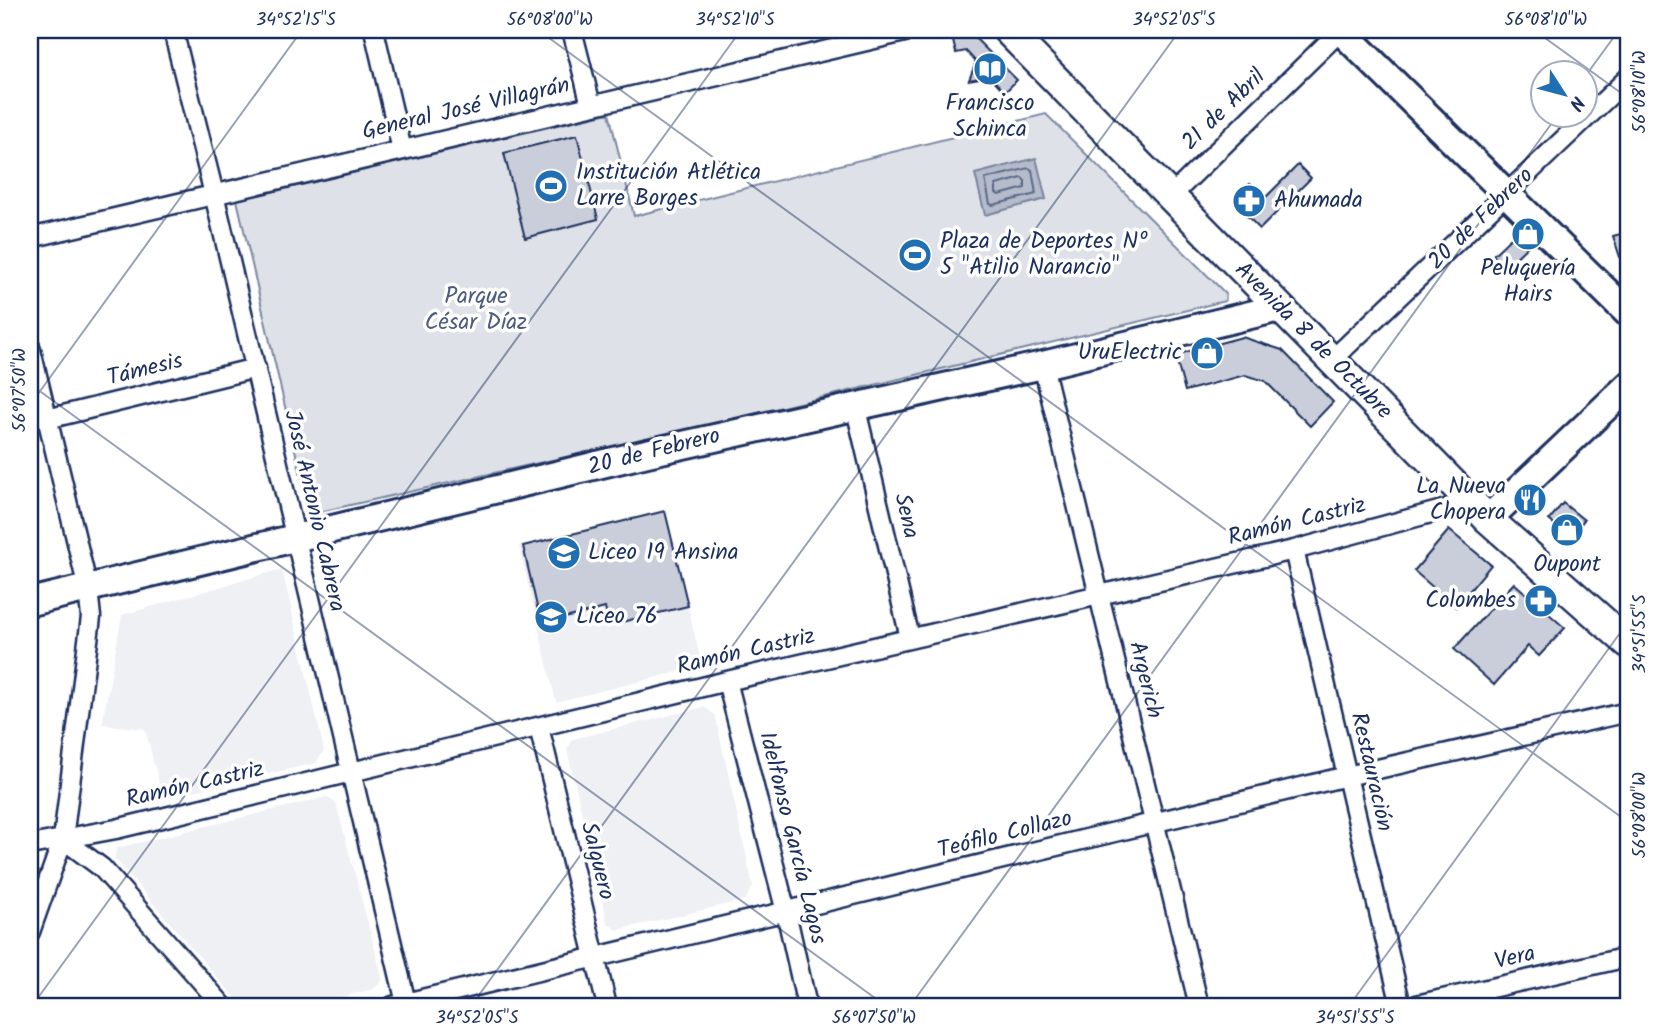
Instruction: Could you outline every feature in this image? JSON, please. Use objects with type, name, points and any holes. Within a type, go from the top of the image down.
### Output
[{"type":"main road","name":"Avenida 8 de Octubre","points":[[1007,30],[1480,511],[1628,643]]},
{"type":"main road","points":[[1340,30],[1628,313]]},
{"type":"main road","name":"20 de Febrero","points":[[30,602],[855,405],[1042,365],[1279,308]]},
{"type":"main road","points":[[1480,511],[1628,386]]},
{"type":"street","name":"José Antonio Cabrera","points":[[173,30],[352,773],[400,1005]]},
{"type":"street","points":[[374,30],[402,150]]},
{"type":"street","points":[[572,30],[591,105]]},
{"type":"street","name":"General José Villagrán","points":[[30,238],[913,30]]},
{"type":"street","name":"21 de Abril","points":[[1171,196],[1340,30]]},
{"type":"street","name":"20 de Febrero","points":[[1332,360],[1628,78]]},
{"type":"street","points":[[30,346],[88,589],[91,617],[63,839],[30,932]]},
{"type":"street","name":"Argerich","points":[[1042,365],[1199,1006]]},
{"type":"street","name":"Támesis","points":[[47,419],[256,368]]},
{"type":"street","name":"Sena","points":[[855,405],[910,638]]},
{"type":"street","name":"Ramón Castriz","points":[[30,845],[116,829],[1099,594],[1480,511]]},
{"type":"street","name":"Restauración","points":[[1294,550],[1401,1006]]},
{"type":"street","name":"Idelfonso García Lagos","points":[[727,681],[807,1006]]},
{"type":"street","name":"Teófilo Collazo","points":[[400,1005],[1347,776],[1628,712]]},
{"type":"street","name":"Salguero","points":[[539,727],[607,1006]]},
{"type":"street","points":[[63,839],[102,868],[223,1006]]},
{"type":"street","name":"Vera","points":[[1412,1006],[1628,957]]},
{"type":"shaded area","points":[[665,511],[702,666],[556,702],[519,546]]},
{"type":"shaded area","points":[[282,569],[324,750],[316,763],[163,798],[145,729],[102,724],[122,615]]},
{"type":"shaded area","points":[[704,707],[715,715],[753,886],[745,900],[618,930],[608,924],[567,750],[573,739]]},
{"type":"shaded area","points":[[327,797],[336,803],[383,980],[374,989],[305,1006],[242,1006],[114,858],[117,848]]},
{"type":"green space","name":"Parque César Díaz","points":[[609,113],[634,216],[1046,114],[1226,294],[1225,301],[682,431],[310,514],[237,200]]},
{"type":"water","points":[[1036,158],[1046,199],[985,215],[975,174]]},
{"type":"building","name":"Francisco Schinca","points":[[970,33],[1017,80],[1005,92],[990,76],[969,80],[976,62],[966,51],[956,53],[952,37]]},
{"type":"building","name":"Institución Atlética Larre Borges","points":[[577,135],[598,219],[525,238],[504,153]]},
{"type":"building","points":[[1298,165],[1311,178],[1260,229],[1247,216],[1252,211],[1238,197],[1250,184],[1265,198]]},
{"type":"building","points":[[1520,229],[1533,241],[1505,268],[1493,255]]},
{"type":"building","points":[[1628,232],[1628,275],[1626,275],[1613,236]]},
{"type":"building","points":[[1242,337],[1282,350],[1333,402],[1310,426],[1265,381],[1245,375],[1185,391],[1175,355]]},
{"type":"building","points":[[1563,503],[1584,520],[1570,537],[1549,520]]},
{"type":"building","points":[[665,511],[688,606],[609,625],[605,608],[541,624],[523,546]]},
{"type":"building","points":[[1449,530],[1491,565],[1456,607],[1414,571]]},
{"type":"building","points":[[1514,583],[1565,628],[1539,656],[1528,646],[1494,685],[1454,649]]},
{"type":"place","name":"Francisco Schinca","points":[[990,69]]},
{"type":"place","name":"Institución Atlética Larre Borges","points":[[551,186]]},
{"type":"place","name":"Ahumada","points":[[1249,201]]},
{"type":"place","name":"Peluquería Hairs","points":[[1528,234]]},
{"type":"place","name":"Plaza de Deportes Nº 5 \"Atilio Narancio\"","points":[[915,255]]},
{"type":"place","name":"UruElectric","points":[[1207,353]]},
{"type":"place","name":"La Nueva Chopera","points":[[1530,500]]},
{"type":"place","name":"Oupont","points":[[1567,530]]},
{"type":"place","name":"Liceo 19 Ansina","points":[[564,553]]},
{"type":"place","name":"Colombes","points":[[1541,601]]},
{"type":"place","name":"Liceo 76","points":[[551,617]]}]
